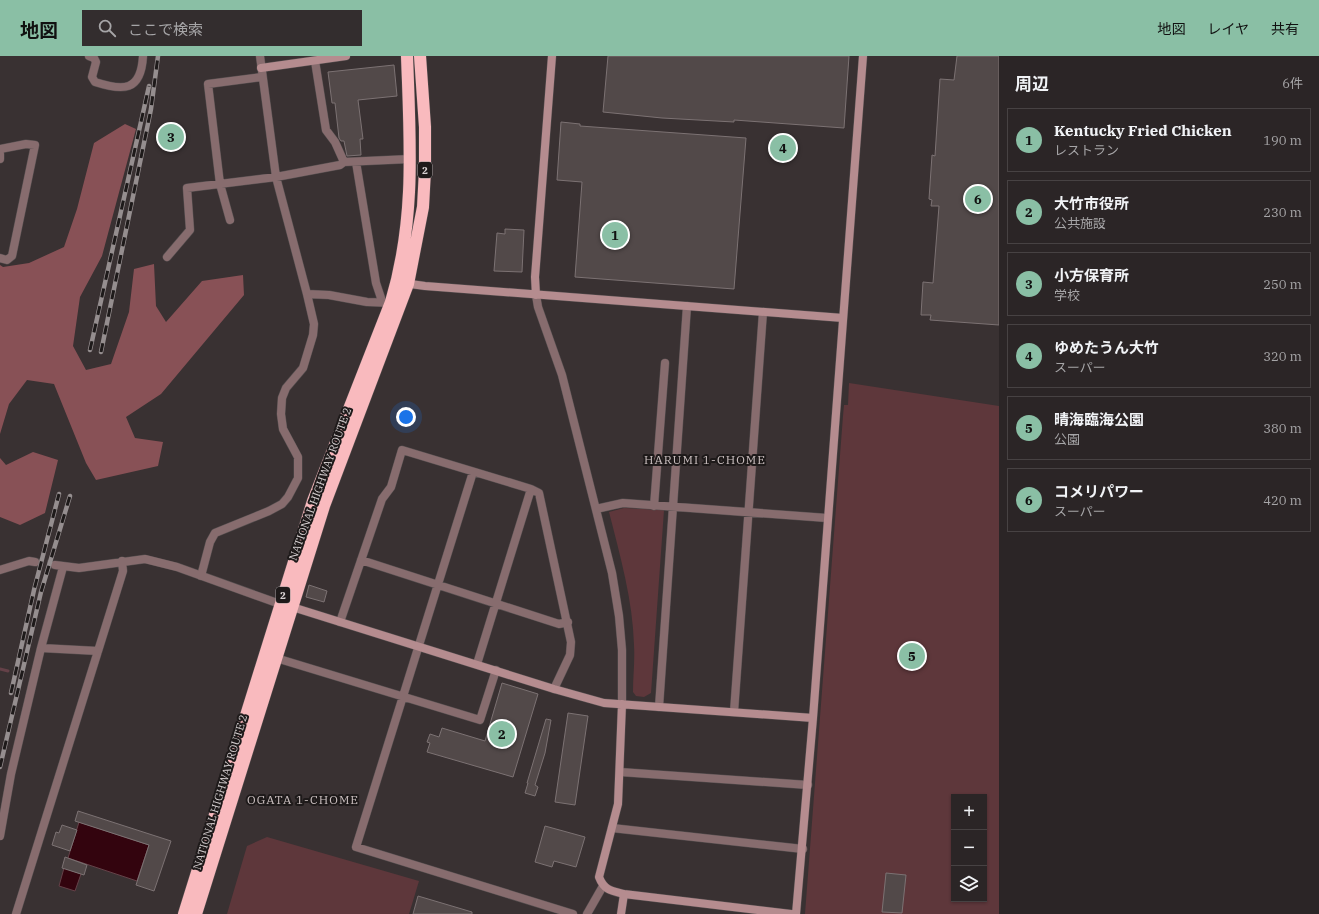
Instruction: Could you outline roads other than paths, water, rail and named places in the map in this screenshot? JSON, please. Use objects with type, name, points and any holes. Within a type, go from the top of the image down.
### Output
[{"type":"highway","name":"NATIONAL HIGHWAY ROUTE 2","points":[[403,283],[410,199],[407,56]]},
{"type":"highway","name":"NATIONAL HIGHWAY ROUTE 2","points":[[184,914],[286,605],[313,501],[391,303],[403,283],[423,207],[425,127],[420,56]]},
{"type":"highway","name":"NATIONAL HIGHWAY ROUTE 2","points":[[196,914],[276,658],[286,605]]},
{"type":"street","points":[[89,56],[94,58],[96,62],[92,77],[95,82],[116,89],[125,88],[138,78],[143,56]]},
{"type":"street","points":[[201,576],[210,542],[216,533],[270,511],[282,504],[288,497],[298,478],[298,457],[283,429],[281,414],[282,398],[286,388],[303,368],[313,335],[314,324],[276,177],[260,56]]},
{"type":"street","points":[[230,220],[220,184],[208,84],[315,60],[346,56]]},
{"type":"street","points":[[552,56],[535,277],[536,295],[538,307],[562,375],[612,573],[619,616],[622,650],[622,704],[618,804],[600,876],[603,886],[609,891],[624,894],[791,914]]},
{"type":"street","points":[[796,914],[808,785],[863,56]]},
{"type":"street","points":[[315,60],[326,130],[335,142],[344,162]]},
{"type":"street","points":[[0,149],[26,144],[35,145],[12,256],[7,260],[0,258]]},
{"type":"street","points":[[0,154],[0,159]]},
{"type":"street","points":[[167,257],[190,230],[186,188],[276,177],[340,165],[344,162],[410,159]]},
{"type":"street","points":[[356,162],[376,283],[391,303]]},
{"type":"street","points":[[403,283],[536,295],[843,318]]},
{"type":"street","points":[[306,294],[344,296],[367,302],[391,303]]},
{"type":"street","points":[[659,707],[687,306]]},
{"type":"street","points":[[734,712],[763,312]]},
{"type":"street","points":[[654,506],[665,363]]},
{"type":"street","points":[[340,622],[382,499],[391,486],[402,450],[531,490],[539,493],[568,622],[571,642],[570,655],[554,689]]},
{"type":"street","points":[[473,472],[356,847],[573,914]]},
{"type":"street","points":[[477,664],[531,490]]},
{"type":"street","points":[[596,509],[623,503],[674,508],[827,518]]},
{"type":"street","points":[[0,836],[11,774],[59,566],[90,568],[122,561],[145,559],[340,622],[554,689],[604,703],[813,718]]},
{"type":"street","points":[[361,560],[559,624],[568,622]]},
{"type":"street","points":[[0,570],[29,561],[35,562]]},
{"type":"street","points":[[16,914],[123,571],[122,561]]},
{"type":"street","points":[[41,648],[98,651]]},
{"type":"street","points":[[276,658],[480,720],[496,670]]},
{"type":"street","points":[[620,772],[808,785]]},
{"type":"street","points":[[612,828],[803,849]]},
{"type":"street","points":[[588,914],[603,886]]},
{"type":"street","points":[[621,914],[624,894]]},
{"type":"waterway","points":[[0,669],[8,671]]},
{"type":"tunnel","points":[[35,562],[55,565]]},
{"type":"railway","points":[[101,352],[151,109],[158,56]]},
{"type":"railway","points":[[90,350],[149,86]]},
{"type":"railway","points":[[11,693],[34,590],[59,494]]},
{"type":"railway","points":[[0,767],[41,592],[70,496]]},
{"type":"place","name":"小方保育所","points":[[171,137]]},
{"type":"place","name":"ゆめたうん大竹","points":[[783,148]]},
{"type":"place","name":"コメリパワー","points":[[978,199]]},
{"type":"place","name":"Kentucky Fried Chicken","points":[[615,235]]},
{"type":"place","name":"晴海臨海公園","points":[[912,656]]},
{"type":"place","name":"大竹市役所","points":[[502,734]]},
{"type":"district","name":"HARUMI 1-CHOME","points":[[705,460]]},
{"type":"district","name":"OGATA 1-CHOME","points":[[303,800]]}]
